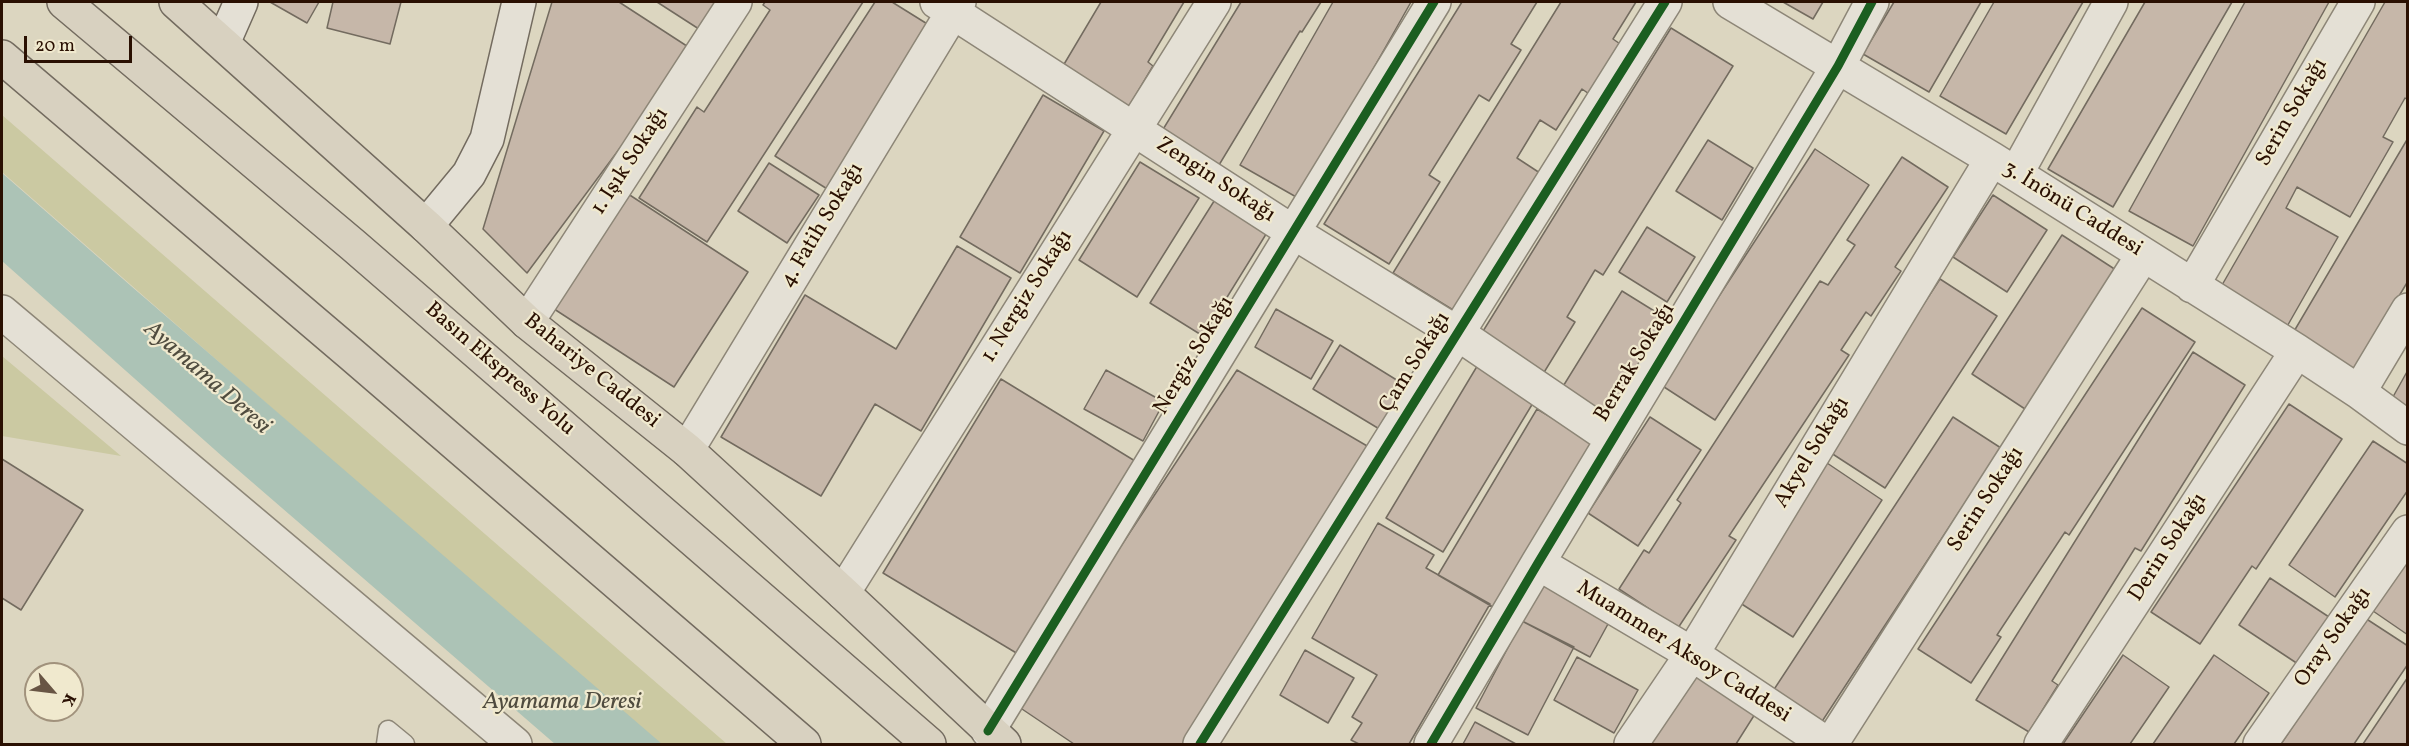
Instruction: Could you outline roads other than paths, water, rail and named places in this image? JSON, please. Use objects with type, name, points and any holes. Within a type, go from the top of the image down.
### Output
[{"type":"main road","name":"Basın Ekspress Yolu","points":[[64,2],[353,245],[929,744]]},
{"type":"main road","name":"Bahariye Caddesi","points":[[176,2],[426,226],[527,322],[687,450],[996,738]]},
{"type":"main road","points":[[2,57],[804,744]]},
{"type":"street","points":[[223,43],[241,2]]},
{"type":"street","points":[[426,226],[469,174],[486,139],[519,2]]},
{"type":"street","name":"1. Işık Sokağı","points":[[527,322],[735,2]]},
{"type":"street","name":"1. Nergiz Sokağı","points":[[843,593],[1214,2]]},
{"type":"street","name":"Nergiz Sokağı","points":[[996,738],[1293,232],[1434,2]]},
{"type":"street","name":"Çam Sokağı","points":[[1200,744],[1665,2]]},
{"type":"street","name":"3. İnönü Caddesi","points":[[1730,2],[2004,166],[2297,351],[2408,428]]},
{"type":"street","name":"Berrak Sokağı","points":[[1431,744],[1538,562],[1838,66],[1872,2]]},
{"type":"street","name":"Akyel Sokağı","points":[[1631,744],[1692,654],[2111,2]]},
{"type":"street","name":"Serin Sokağı","points":[[2192,286],[2358,2]]},
{"type":"street","name":"Zengin Sokağı","points":[[950,5],[1293,232],[1457,333],[1613,439]]},
{"type":"street","name":"4. Fatih Sokağı","points":[[687,450],[950,5]]},
{"type":"street","name":"Serin Sokağı","points":[[1829,744],[2143,255]]},
{"type":"street","points":[[2358,392],[2408,309]]},
{"type":"street","points":[[2,312],[515,744]]},
{"type":"street","name":"Derin Sokağı","points":[[2041,744],[2297,351]]},
{"type":"street","name":"Oray Sokağı","points":[[2260,744],[2408,532]]},
{"type":"street","name":"Muammer Aksoy Caddesi","points":[[1538,562],[1692,654],[1829,744]]},
{"type":"lane","points":[[386,744],[388,730],[405,744]]},
{"type":"water","name":"Ayamama Deresi","points":[[2,173],[662,744],[555,744],[223,457],[2,261]]}]
